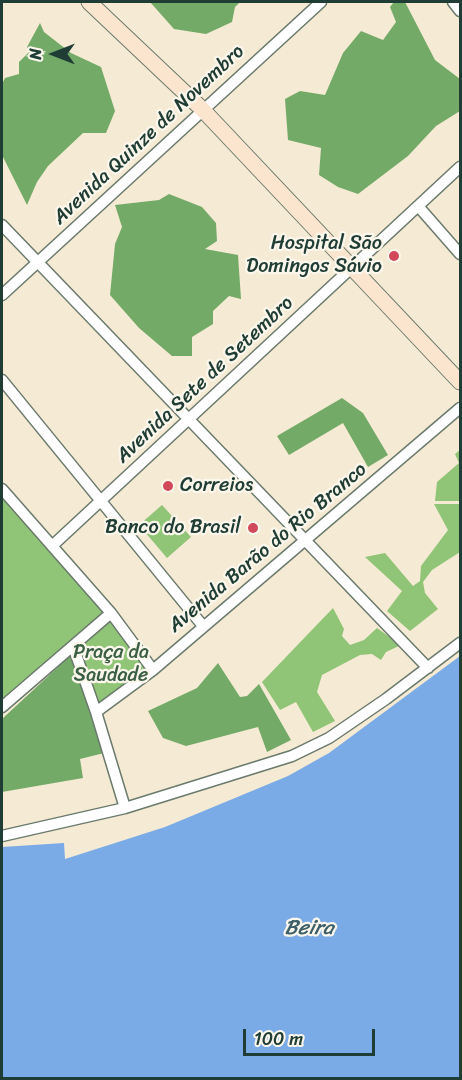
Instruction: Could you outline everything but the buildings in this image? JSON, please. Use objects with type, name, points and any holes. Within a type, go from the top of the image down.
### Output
[{"type":"street","points":[[90,2],[202,109],[460,382]]},
{"type":"street","name":"Avenida Quinze de Novembro","points":[[2,295],[321,2]]},
{"type":"street","points":[[453,2],[460,11]]},
{"type":"street","name":"Avenida Sete de Setembro","points":[[52,546],[460,167]]},
{"type":"street","points":[[418,206],[460,254]]},
{"type":"street","points":[[2,225],[428,668]]},
{"type":"street","points":[[2,380],[203,626]]},
{"type":"street","name":"Avenida Barão do Rio Branco","points":[[96,712],[153,670],[460,408]]},
{"type":"street","points":[[2,489],[111,613],[153,670]]},
{"type":"street","points":[[2,707],[111,613]]},
{"type":"street","points":[[2,836],[125,808],[262,766],[309,749],[339,731],[460,643]]},
{"type":"street","points":[[73,646],[125,808]]},
{"type":"green space","points":[[150,2],[240,2],[235,7],[232,22],[206,34],[174,29]]},
{"type":"green space","points":[[394,2],[405,2],[435,60],[460,79],[460,111],[436,126],[408,156],[358,194],[338,187],[319,175],[321,148],[288,140],[285,99],[300,91],[325,95],[343,53],[361,31],[383,40],[396,22],[390,7]]},
{"type":"green space","points":[[40,23],[44,32],[71,53],[101,67],[115,111],[106,133],[83,133],[48,166],[37,182],[27,205],[2,155],[2,84],[5,78],[19,74],[19,62],[30,51],[27,47]]},
{"type":"green space","points":[[169,194],[202,207],[216,223],[217,241],[205,249],[238,255],[241,299],[229,296],[213,311],[213,324],[192,337],[192,356],[172,356],[139,328],[110,295],[115,244],[122,227],[115,205],[159,200]]},
{"type":"green space","points":[[342,398],[363,413],[388,455],[368,467],[343,423],[289,455],[277,436]]},
{"type":"green space","points":[[460,450],[460,501],[435,501],[437,482],[459,463],[455,454]]},
{"type":"green space","points":[[2,496],[105,611],[2,704]]},
{"type":"green space","points":[[434,504],[460,504],[460,552],[432,570],[423,582],[425,593],[438,609],[410,631],[387,611],[402,591],[365,557],[385,553],[413,586],[420,581],[421,566],[448,530]]},
{"type":"green space","points":[[162,505],[191,537],[167,558],[139,525]]},
{"type":"green space","points":[[333,608],[344,629],[342,636],[350,645],[364,640],[377,628],[401,645],[386,652],[381,660],[372,654],[360,655],[322,675],[317,692],[335,721],[313,732],[296,702],[280,710],[262,682]]},
{"type":"green space","name":"Praça da Saudade","points":[[110,616],[149,670],[97,709],[75,647]]},
{"type":"green space","points":[[71,655],[104,753],[80,759],[83,778],[2,792],[2,719]]},
{"type":"green space","points":[[218,663],[240,697],[247,696],[259,684],[291,740],[267,752],[258,727],[186,746],[163,738],[148,711],[197,688]]},
{"type":"water","name":"Beira","points":[[460,656],[460,1078],[2,1078],[2,847],[64,843],[65,859],[165,827],[288,776],[329,753]]},
{"type":"place","name":"Hospital São Domingos Sávio","points":[[394,256]]},
{"type":"place","name":"Correios","points":[[168,486]]},
{"type":"place","name":"Banco do Brasil","points":[[253,528]]}]
